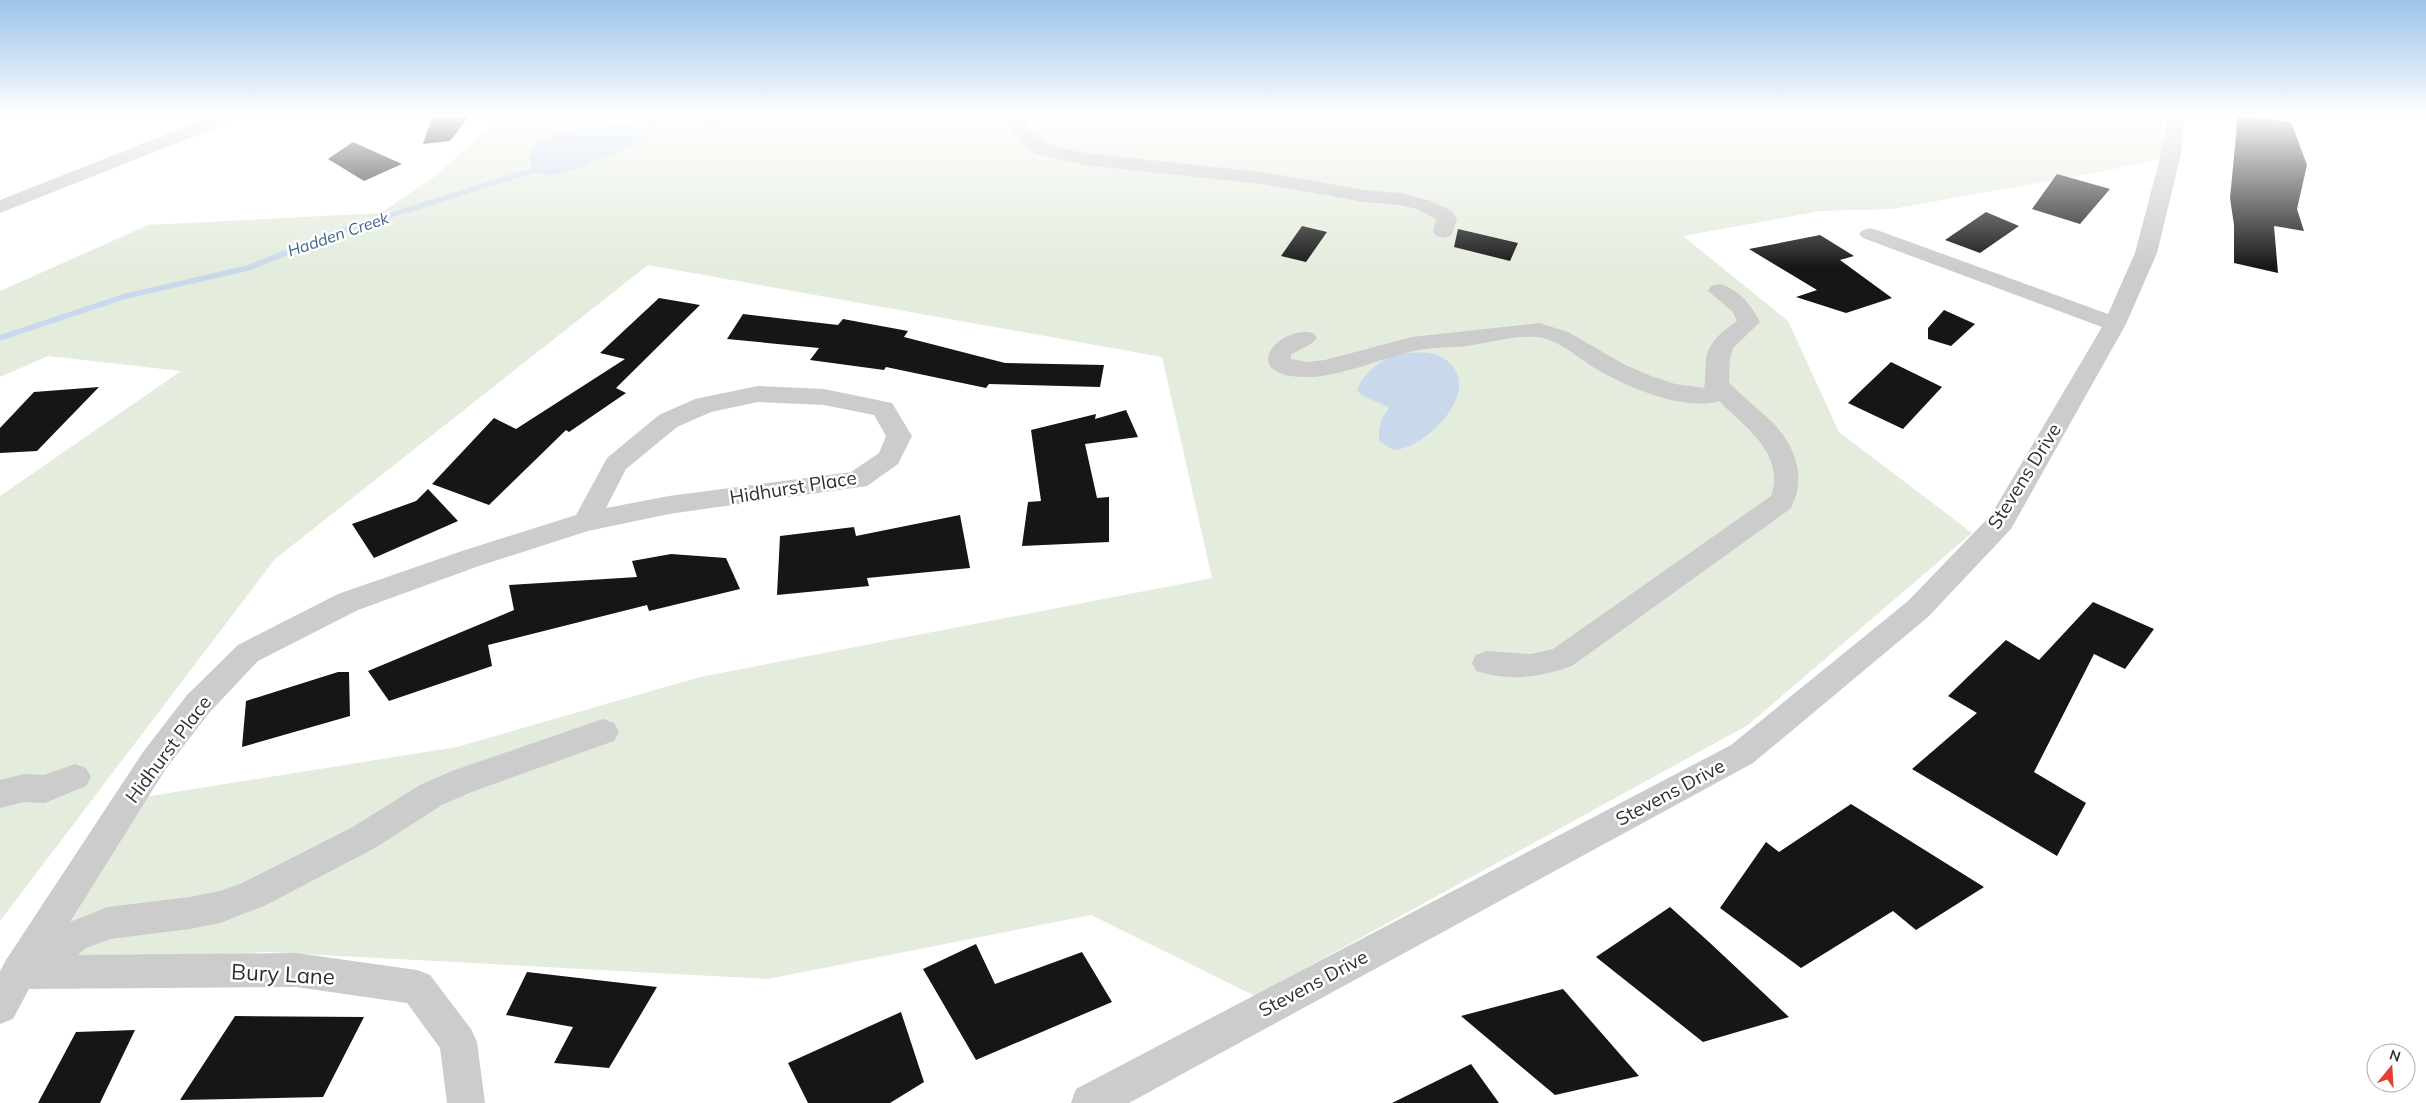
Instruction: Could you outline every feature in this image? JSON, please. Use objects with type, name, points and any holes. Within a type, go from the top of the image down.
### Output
[{"type":"street","points":[[0,207],[104,165]]},
{"type":"street","points":[[1145,165],[1262,178],[1358,195],[1410,201],[1445,215],[1447,220],[1444,232]]},
{"type":"street","name":"Stevens Drive","points":[[1090,1103],[1742,754],[1918,608],[2001,522],[2115,324],[2146,253],[2168,165]]},
{"type":"street","points":[[1870,234],[2115,324]]},
{"type":"street","points":[[1304,338],[1293,342],[1282,350],[1278,358],[1280,364],[1294,369],[1318,369],[1340,365],[1416,344],[1536,330],[1563,338],[1622,374],[1653,385],[1706,396],[1715,393],[1717,383],[1716,364],[1719,352],[1730,336],[1749,322],[1740,307],[1719,291]]},
{"type":"street","points":[[1487,663],[1531,666],[1562,658],[1780,502],[1787,489],[1787,475],[1777,443],[1756,419],[1727,395],[1717,383]]},
{"type":"street","name":"Hidhurst Place","points":[[0,1007],[19,972],[154,762],[198,704],[248,653],[348,602],[469,559],[586,522],[669,505],[858,480],[889,458],[899,436],[883,409],[824,397],[758,394],[704,405],[668,421],[616,464],[586,522]]},
{"type":"street","points":[[63,945],[74,937],[108,923],[190,913],[220,907],[252,895],[363,838],[430,795],[463,781],[603,732]]},
{"type":"street","points":[[0,794],[24,788],[45,789],[75,777]]},
{"type":"street","name":"Bury Lane","points":[[19,972],[296,970],[417,987],[458,1042],[466,1103]]},
{"type":"green space","points":[[447,165],[2130,165],[1892,209],[1821,211],[1683,236],[1788,321],[1839,432],[1972,533],[1748,725],[1255,996],[1091,915],[768,979],[266,952],[40,961],[125,800],[457,747],[700,677],[1212,578],[1162,357],[648,265],[275,559],[0,921],[0,496],[181,371],[48,356],[0,377],[0,291],[148,225],[381,213],[438,174]]},
{"type":"water","points":[[531,165],[585,165],[552,175],[533,171]]},
{"type":"water","points":[[1402,353],[1437,355],[1453,366],[1459,380],[1458,395],[1439,425],[1409,446],[1394,450],[1380,442],[1379,438],[1380,425],[1388,407],[1361,395],[1357,390],[1369,371],[1375,366],[1388,358]]},
{"type":"building","points":[[339,165],[399,165],[364,181]]},
{"type":"building","points":[[2233,165],[2307,165],[2297,209],[2304,231],[2274,226],[2278,273],[2234,263],[2234,225],[2230,198]]},
{"type":"building","points":[[2057,174],[2110,189],[2080,224],[2032,209]]},
{"type":"building","points":[[1986,212],[2019,226],[1980,253],[1945,240]]},
{"type":"building","points":[[1302,226],[1327,232],[1306,262],[1281,256]]},
{"type":"building","points":[[1458,229],[1518,243],[1510,261],[1454,247]]},
{"type":"building","points":[[1820,235],[1854,256],[1840,260],[1892,298],[1846,313],[1796,297],[1817,290],[1749,249]]},
{"type":"building","points":[[659,298],[700,305],[616,388],[626,393],[569,432],[566,430],[489,505],[432,484],[494,418],[516,429],[625,359],[600,353]]},
{"type":"building","points":[[1944,310],[1975,324],[1951,346],[1928,339],[1928,328]]},
{"type":"building","points":[[743,314],[838,325],[843,319],[908,331],[904,337],[1005,363],[1104,365],[1100,387],[989,384],[986,388],[886,367],[884,370],[810,360],[819,348],[727,339]]},
{"type":"building","points":[[1891,362],[1942,387],[1903,429],[1848,403]]},
{"type":"building","points":[[99,387],[37,451],[0,453],[0,428],[34,392]]},
{"type":"building","points":[[1126,410],[1138,437],[1085,444],[1097,498],[1109,497],[1109,542],[1022,546],[1028,502],[1041,501],[1031,430],[1096,414],[1095,419]]},
{"type":"building","points":[[428,489],[458,521],[374,558],[352,524],[416,501]]},
{"type":"building","points":[[960,515],[970,568],[867,578],[869,586],[777,595],[780,536],[854,527],[856,536]]},
{"type":"building","points":[[671,554],[726,558],[740,589],[649,611],[647,605],[488,645],[492,666],[389,701],[368,671],[514,610],[509,585],[637,577],[632,561]]},
{"type":"building","points":[[2093,602],[2154,629],[2125,669],[2094,654],[2034,772],[2086,803],[2057,856],[1912,769],[1977,713],[1948,696],[2006,640],[2039,660]]},
{"type":"building","points":[[338,672],[349,672],[350,716],[242,747],[246,701]]},
{"type":"building","points":[[1851,804],[1984,887],[1916,930],[1893,911],[1801,968],[1720,908],[1766,842],[1779,852]]},
{"type":"building","points":[[1670,907],[1789,1017],[1703,1042],[1596,957]]},
{"type":"building","points":[[976,944],[995,984],[1082,952],[1112,1002],[976,1060],[923,969]]},
{"type":"building","points":[[527,972],[657,987],[609,1068],[554,1063],[573,1027],[506,1015]]},
{"type":"building","points":[[1563,989],[1639,1076],[1555,1095],[1461,1016]]},
{"type":"building","points":[[901,1012],[924,1082],[890,1103],[808,1103],[788,1063]]},
{"type":"building","points":[[235,1016],[364,1017],[323,1097],[180,1100]]},
{"type":"building","points":[[135,1030],[100,1103],[38,1103],[76,1032]]},
{"type":"building","points":[[1471,1064],[1499,1103],[1392,1103]]},
{"type":"waterway","name":"Hadden Creek","points":[[0,338],[126,296],[248,268],[334,233],[541,168]]}]
